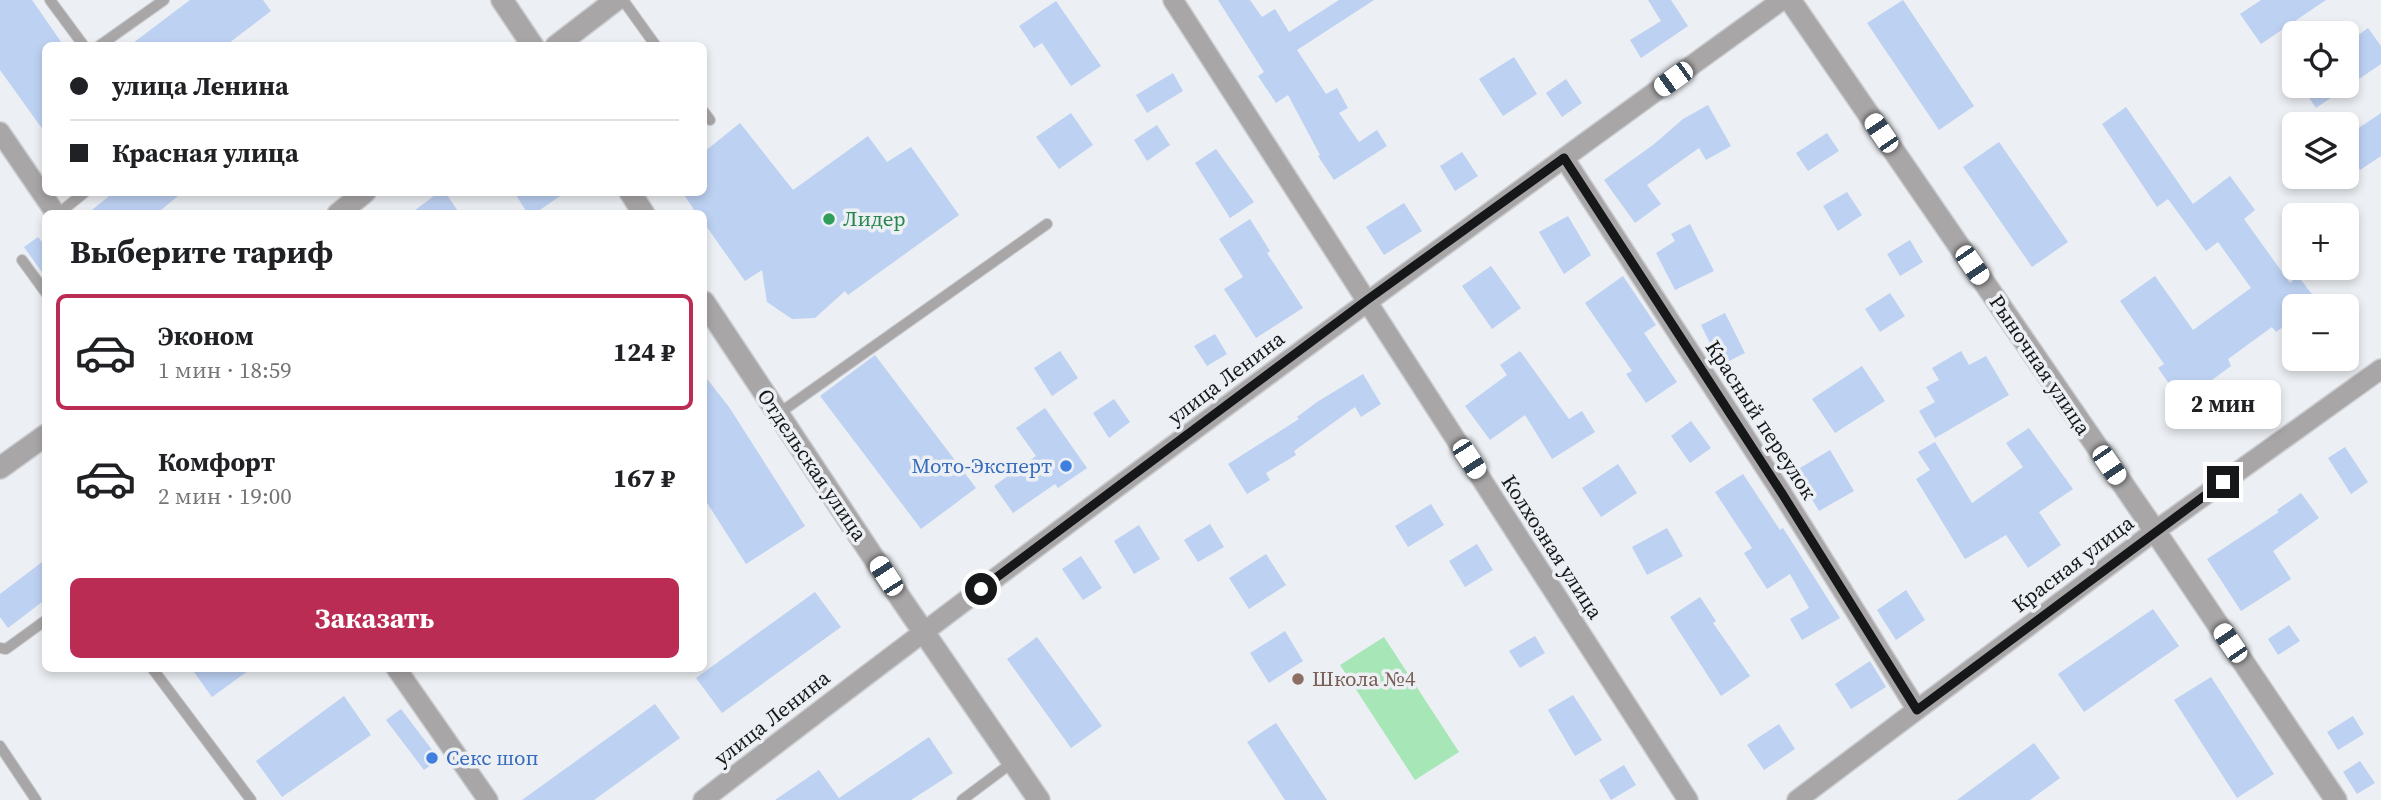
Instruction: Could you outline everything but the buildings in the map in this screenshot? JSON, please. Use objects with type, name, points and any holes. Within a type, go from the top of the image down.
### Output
[{"type":"street","points":[[502,0],[530,42]]},
{"type":"street","points":[[561,42],[616,0]]},
{"type":"street","name":"Колхозная улица","points":[[1173,0],[1688,800]]},
{"type":"street","name":"улица Ленина","points":[[704,800],[1367,300],[1782,0]]},
{"type":"street","name":"Рыночная улица","points":[[1790,0],[2155,531],[2336,800]]},
{"type":"street","points":[[0,132],[42,192]]},
{"type":"street","name":"Красный переулок","points":[[1564,158],[1783,495],[1917,710]]},
{"type":"street","points":[[343,210],[360,196]]},
{"type":"street","name":"Отдельская улица","points":[[707,307],[1039,800]]},
{"type":"street","name":"Красная улица","points":[[1797,800],[2155,531],[2381,369]]},
{"type":"street","points":[[0,468],[42,438]]},
{"type":"street","points":[[399,672],[488,800]]},
{"type":"lane","points":[[50,0],[81,42]]},
{"type":"lane","points":[[105,42],[164,0]]},
{"type":"lane","points":[[623,0],[653,42]]},
{"type":"lane","points":[[62,210],[80,196]]},
{"type":"lane","points":[[778,414],[1047,224]]},
{"type":"lane","points":[[22,260],[42,288]]},
{"type":"lane","points":[[0,648],[6,649],[42,623]]},
{"type":"lane","points":[[155,672],[251,800]]},
{"type":"lane","points":[[0,746],[36,800]]},
{"type":"lane","points":[[962,800],[1013,762]]},
{"type":"green space","points":[[1384,637],[1459,752],[1415,780],[1340,665]]},
{"type":"place","name":"Лидер","points":[[829,219]]},
{"type":"place","name":"Мото-Эксперт","points":[[1066,466]]},
{"type":"place","name":"Школа №4","points":[[1298,679]]},
{"type":"place","name":"Секс шоп","points":[[432,758]]},
{"type":"route","points":[[981,589],[1367,300],[1564,158],[1783,495],[1917,710],[2223,482]]}]
